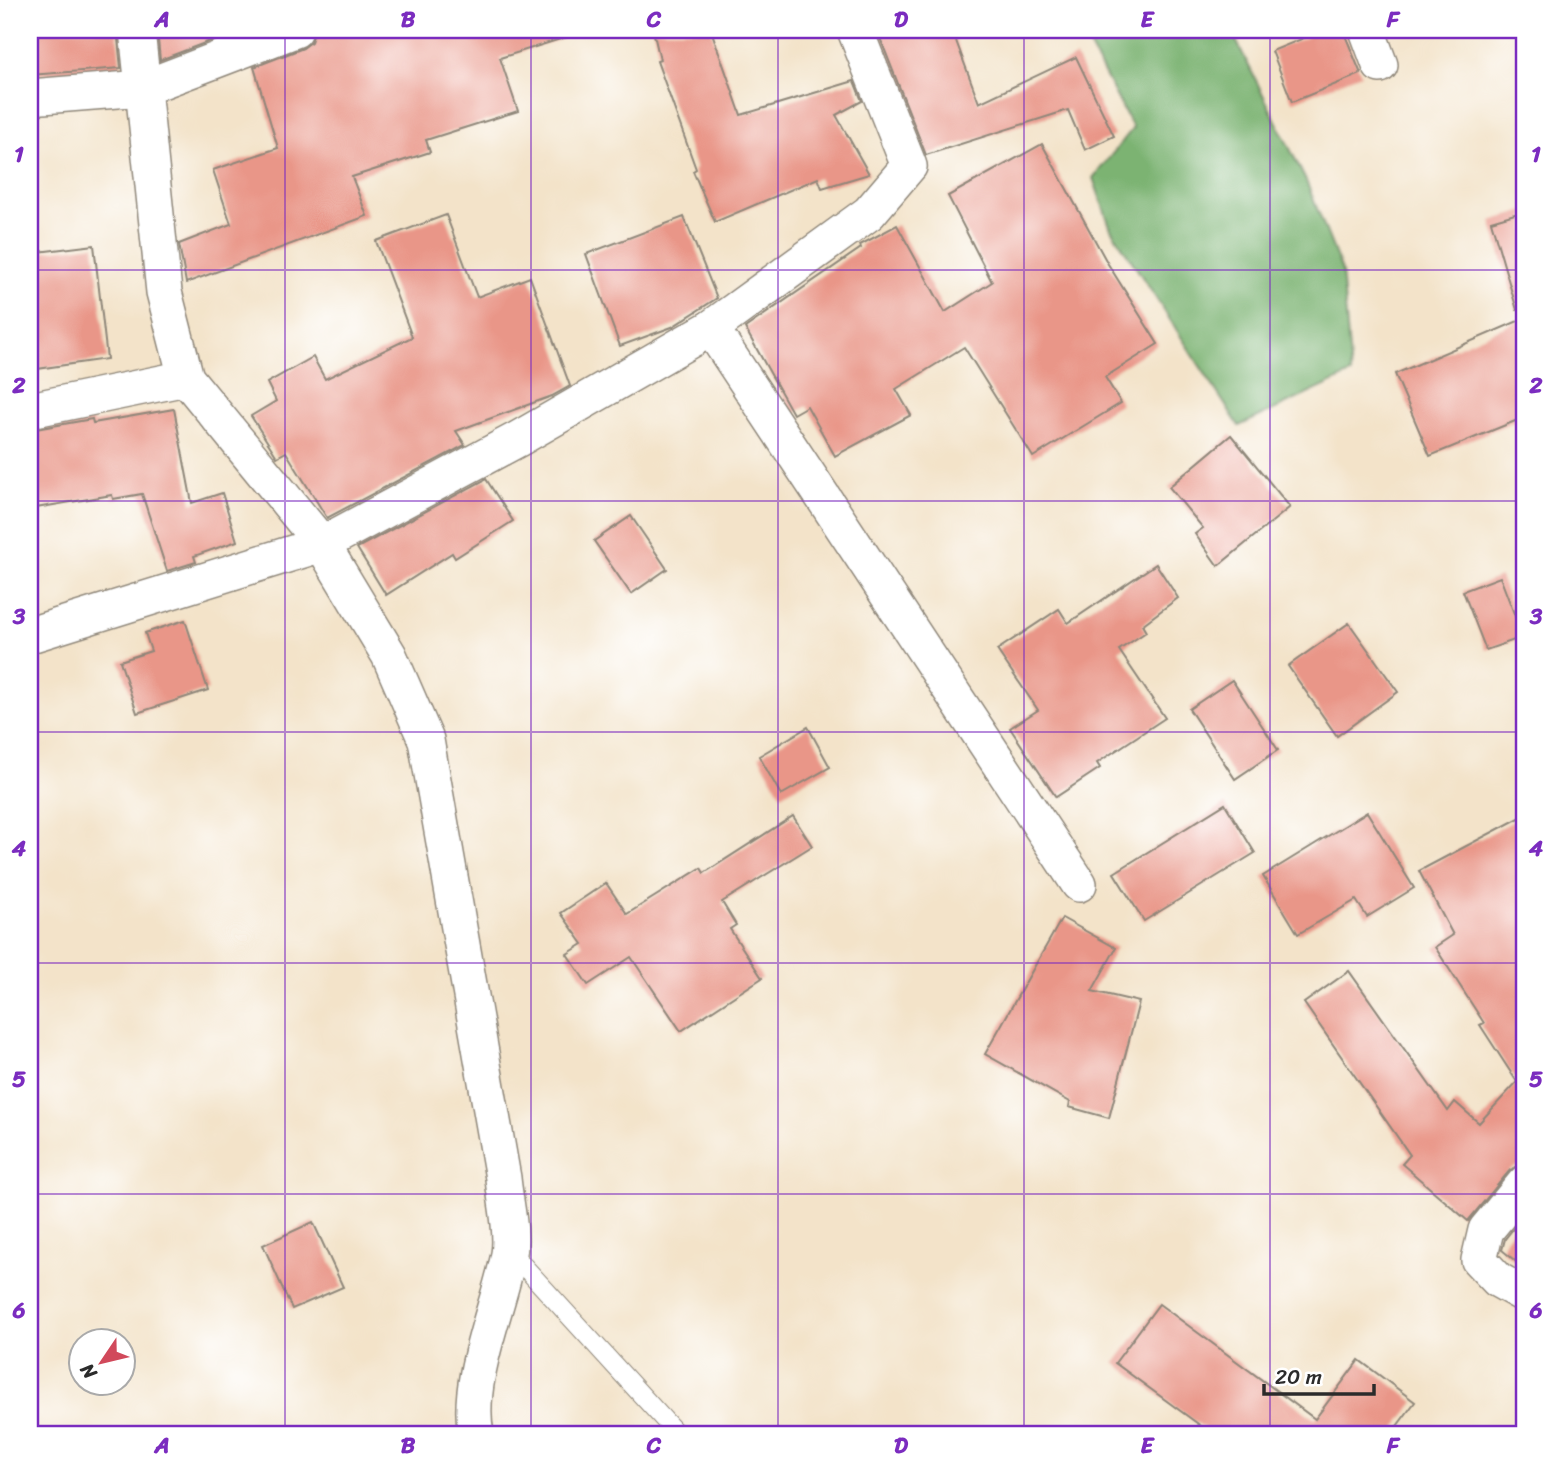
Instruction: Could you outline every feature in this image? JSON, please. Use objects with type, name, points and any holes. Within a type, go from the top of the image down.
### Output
[{"type":"street","points":[[137,30],[164,292],[186,378],[322,544],[389,655],[426,740],[503,1178],[510,1251],[488,1327],[472,1417],[476,1434]]},
{"type":"street","points":[[30,97],[143,88],[295,30]]},
{"type":"street","points":[[30,635],[322,544],[518,439],[711,328],[869,213],[909,166],[855,30]]},
{"type":"street","points":[[1367,30],[1380,65]]},
{"type":"street","points":[[711,328],[1079,884]]},
{"type":"street","points":[[30,410],[186,378]]},
{"type":"street","points":[[1525,1183],[1486,1230],[1479,1260],[1498,1280],[1525,1295]]},
{"type":"lane","points":[[510,1251],[677,1434]]},
{"type":"green space","points":[[1081,30],[1231,30],[1306,181],[1342,271],[1351,374],[1239,426],[1111,229],[1093,178],[1133,128]]},
{"type":"building","points":[[30,30],[117,30],[121,68],[30,75]]},
{"type":"building","points":[[157,30],[239,30],[160,60]]},
{"type":"building","points":[[315,30],[569,30],[570,36],[500,58],[518,111],[426,140],[430,152],[352,177],[367,216],[186,283],[179,244],[231,224],[213,170],[278,148],[254,67],[303,48],[311,42]]},
{"type":"building","points":[[653,30],[711,30],[741,115],[854,81],[862,101],[836,115],[869,174],[822,188],[818,178],[715,222],[693,171],[696,169],[657,61],[660,60]]},
{"type":"building","points":[[877,30],[952,30],[979,103],[1076,57],[1114,136],[1085,150],[1068,110],[926,155]]},
{"type":"building","points":[[1307,30],[1343,30],[1361,74],[1292,102],[1272,51],[1309,36]]},
{"type":"building","points":[[1042,144],[1108,264],[1158,344],[1105,377],[1121,403],[1033,457],[964,347],[896,389],[911,415],[835,456],[807,406],[793,414],[745,328],[861,248],[860,245],[897,225],[945,312],[992,282],[948,196]]},
{"type":"building","points":[[1525,211],[1525,309],[1517,310],[1491,221]]},
{"type":"building","points":[[446,215],[477,297],[530,277],[570,386],[552,396],[456,431],[465,445],[327,518],[286,452],[277,457],[251,416],[276,401],[267,383],[313,357],[325,379],[412,337],[376,241]]},
{"type":"building","points":[[684,217],[717,298],[672,327],[620,346],[586,254]]},
{"type":"building","points":[[94,245],[107,359],[30,370],[30,253]]},
{"type":"building","points":[[1525,318],[1525,417],[1430,456],[1395,374]]},
{"type":"building","points":[[174,409],[192,503],[222,493],[237,541],[194,556],[196,562],[167,571],[142,494],[113,499],[112,495],[30,509],[30,430],[92,419],[93,423]]},
{"type":"building","points":[[1231,435],[1290,507],[1218,566],[1195,534],[1203,528],[1169,487]]},
{"type":"building","points":[[486,479],[513,521],[455,558],[452,553],[386,595],[357,548]]},
{"type":"building","points":[[631,516],[667,569],[631,594],[594,541]]},
{"type":"building","points":[[1156,564],[1178,598],[1142,625],[1146,632],[1119,650],[1165,718],[1097,763],[1100,768],[1056,797],[1010,728],[1038,710],[997,650],[1059,609],[1068,623]]},
{"type":"building","points":[[1500,577],[1523,637],[1486,650],[1463,591]]},
{"type":"building","points":[[185,620],[208,690],[137,713],[120,661],[151,651],[145,633]]},
{"type":"building","points":[[1349,623],[1398,692],[1337,736],[1288,666]]},
{"type":"building","points":[[1232,680],[1278,750],[1235,779],[1189,709]]},
{"type":"building","points":[[808,727],[830,767],[781,795],[759,756]]},
{"type":"building","points":[[1225,804],[1255,853],[1144,921],[1114,873]]},
{"type":"building","points":[[1367,812],[1414,888],[1367,917],[1356,900],[1298,934],[1263,876]]},
{"type":"building","points":[[1525,815],[1525,1163],[1510,1170],[1468,1221],[1402,1164],[1410,1155],[1304,1003],[1349,971],[1448,1111],[1455,1102],[1479,1123],[1517,1082],[1480,1025],[1484,1023],[1435,947],[1453,935],[1419,871]]},
{"type":"building","points":[[793,816],[812,846],[722,902],[736,925],[730,929],[762,978],[681,1031],[631,957],[588,985],[567,954],[583,944],[561,913],[606,883],[627,914],[701,868],[704,873]]},
{"type":"building","points":[[1062,918],[1116,948],[1092,991],[1139,1002],[1109,1118],[1069,1107],[1070,1102],[985,1054]]},
{"type":"building","points":[[1525,1214],[1525,1269],[1502,1250],[1505,1239]]},
{"type":"building","points":[[313,1222],[343,1287],[292,1309],[263,1245]]},
{"type":"building","points":[[1159,1304],[1315,1419],[1359,1360],[1415,1402],[1391,1434],[1212,1434],[1115,1363]]}]
